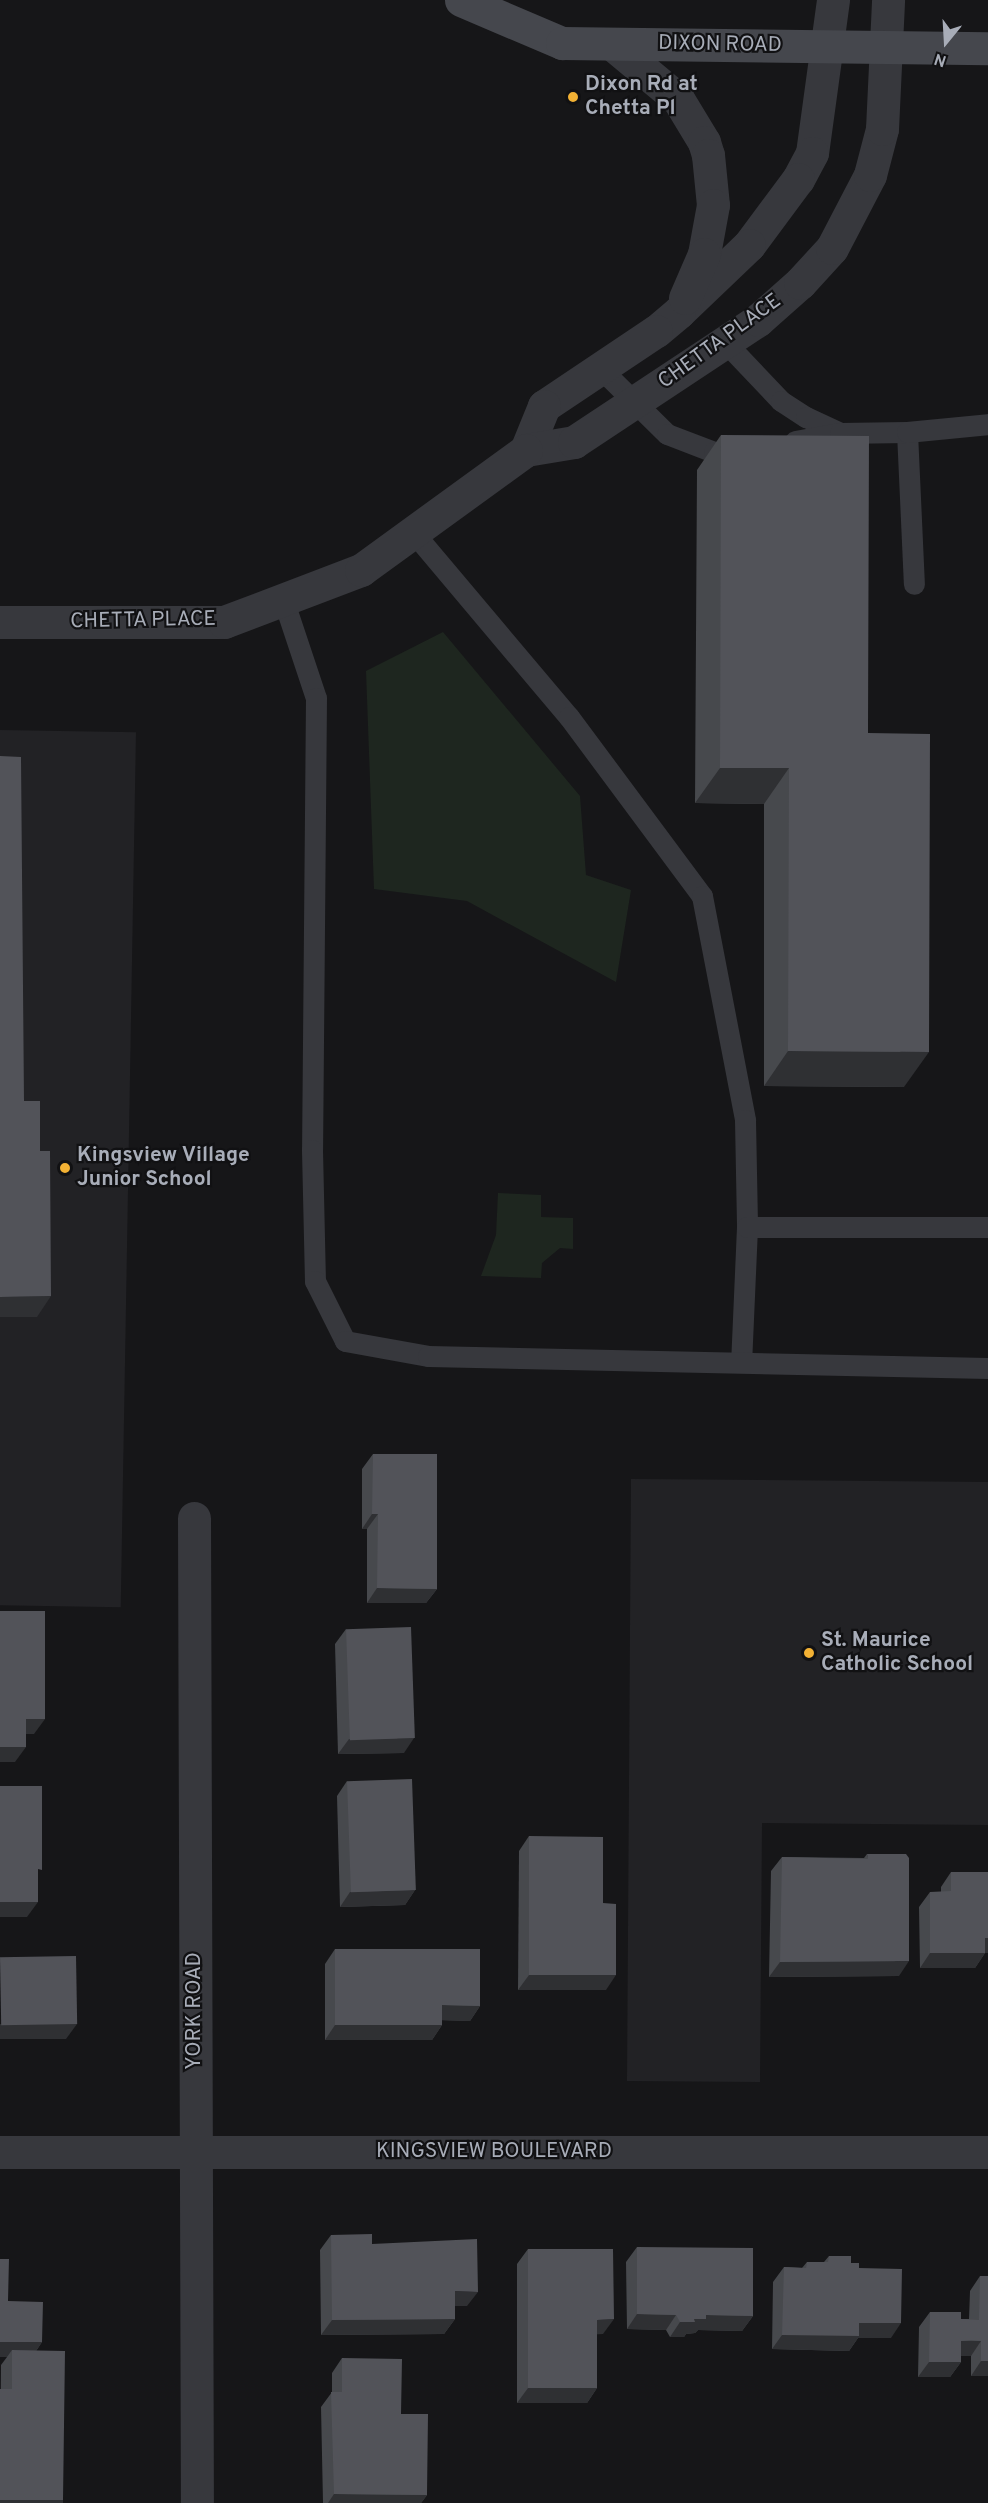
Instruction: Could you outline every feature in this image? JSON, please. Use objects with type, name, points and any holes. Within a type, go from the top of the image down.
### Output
[{"type":"main road","name":"DIXON ROAD","points":[[461,0],[562,43],[988,48]]},
{"type":"street","points":[[526,450],[544,406],[679,312],[749,245],[798,179],[812,153],[833,0]]},
{"type":"street","name":"CHETTA PLACE","points":[[0,622],[224,622],[361,570],[526,450],[574,442],[758,320],[800,283],[832,248],[870,175],[882,129],[888,0]]},
{"type":"street","points":[[612,44],[678,99],[704,142],[708,155],[713,205],[704,254],[679,312]]},
{"type":"street","name":"YORK ROAD","points":[[194,1518],[197,2503]]},
{"type":"street","name":"KINGSVIEW BOULEVARD","points":[[0,2152],[988,2152]]},
{"type":"lane","points":[[725,342],[781,401],[806,417],[840,433]]},
{"type":"lane","points":[[600,368],[667,434],[714,452],[764,447],[840,433],[907,432],[988,424]]},
{"type":"lane","points":[[907,432],[914,584]]},
{"type":"lane","points":[[413,532],[569,717],[702,896],[745,1120],[747,1227],[741,1362]]},
{"type":"lane","points":[[283,599],[316,698],[312,1150],[315,1281],[345,1341],[428,1356],[988,1368]]},
{"type":"lane","points":[[747,1227],[988,1227]]},
{"type":"shaded area","points":[[443,632],[580,796],[586,875],[631,890],[616,982],[467,901],[374,889],[366,671]]},
{"type":"shaded area","name":"Kingsview Village Junior School","points":[[0,730],[136,732],[121,1607],[0,1605]]},
{"type":"shaded area","points":[[498,1193],[541,1195],[541,1217],[573,1218],[573,1249],[560,1248],[542,1263],[541,1278],[481,1276],[496,1235]]},
{"type":"shaded area","name":"St. Maurice Catholic School","points":[[631,1479],[988,1482],[988,1825],[762,1823],[760,2082],[627,2081]]},
{"type":"building","points":[[721,435],[869,436],[868,733],[930,734],[929,1052],[788,1051],[789,768],[720,768]]},
{"type":"building","points":[[0,756],[21,757],[24,1101],[40,1101],[40,1151],[50,1151],[51,1296],[0,1297]]},
{"type":"building","points":[[373,1454],[437,1454],[437,1589],[377,1588],[378,1514],[372,1514]]},
{"type":"building","points":[[0,1611],[45,1611],[45,1719],[26,1719],[26,1747],[0,1747]]},
{"type":"building","points":[[411,1627],[415,1738],[350,1740],[346,1629]]},
{"type":"building","points":[[412,1779],[416,1890],[351,1892],[347,1781]]},
{"type":"building","points":[[0,1786],[42,1786],[42,1870],[38,1869],[38,1902],[0,1902]]},
{"type":"building","points":[[529,1836],[603,1837],[603,1903],[616,1904],[616,1975],[529,1975]]},
{"type":"building","points":[[867,1854],[906,1854],[909,1858],[909,1961],[780,1962],[782,1857],[868,1859]]},
{"type":"building","points":[[951,1872],[988,1872],[988,1938],[985,1938],[985,1953],[930,1953],[930,1892],[951,1891]]},
{"type":"building","points":[[335,1949],[480,1949],[480,2006],[442,2005],[442,2025],[335,2025]]},
{"type":"building","points":[[76,1956],[77,2024],[1,2025],[0,1957]]},
{"type":"building","points":[[372,2234],[372,2244],[477,2239],[478,2292],[455,2291],[455,2319],[332,2320],[331,2235]]},
{"type":"building","points":[[637,2247],[753,2248],[753,2316],[706,2315],[706,2319],[694,2319],[695,2322],[680,2322],[676,2315],[637,2314]]},
{"type":"building","points":[[528,2249],[613,2249],[614,2319],[597,2320],[597,2388],[528,2388]]},
{"type":"building","points":[[829,2256],[851,2256],[851,2263],[859,2263],[859,2268],[902,2269],[901,2323],[859,2323],[859,2336],[782,2335],[784,2267],[806,2268],[807,2262],[828,2262]]},
{"type":"building","points":[[0,2259],[9,2259],[8,2301],[43,2302],[42,2342],[0,2342]]},
{"type":"building","points":[[980,2276],[988,2276],[988,2361],[981,2361],[981,2341],[971,2340],[961,2341],[961,2362],[929,2362],[930,2312],[961,2312],[961,2319],[979,2320]]},
{"type":"building","points":[[12,2350],[65,2351],[63,2500],[0,2500],[0,2389],[12,2389]]},
{"type":"building","points":[[342,2358],[402,2359],[401,2414],[428,2414],[427,2495],[334,2494],[331,2392],[342,2392]]},
{"type":"place","name":"Dixon Rd at Chetta Pl","points":[[573,97]]},
{"type":"place","name":"Kingsview Village Junior School","points":[[65,1168]]},
{"type":"place","name":"St. Maurice Catholic School","points":[[809,1653]]}]
